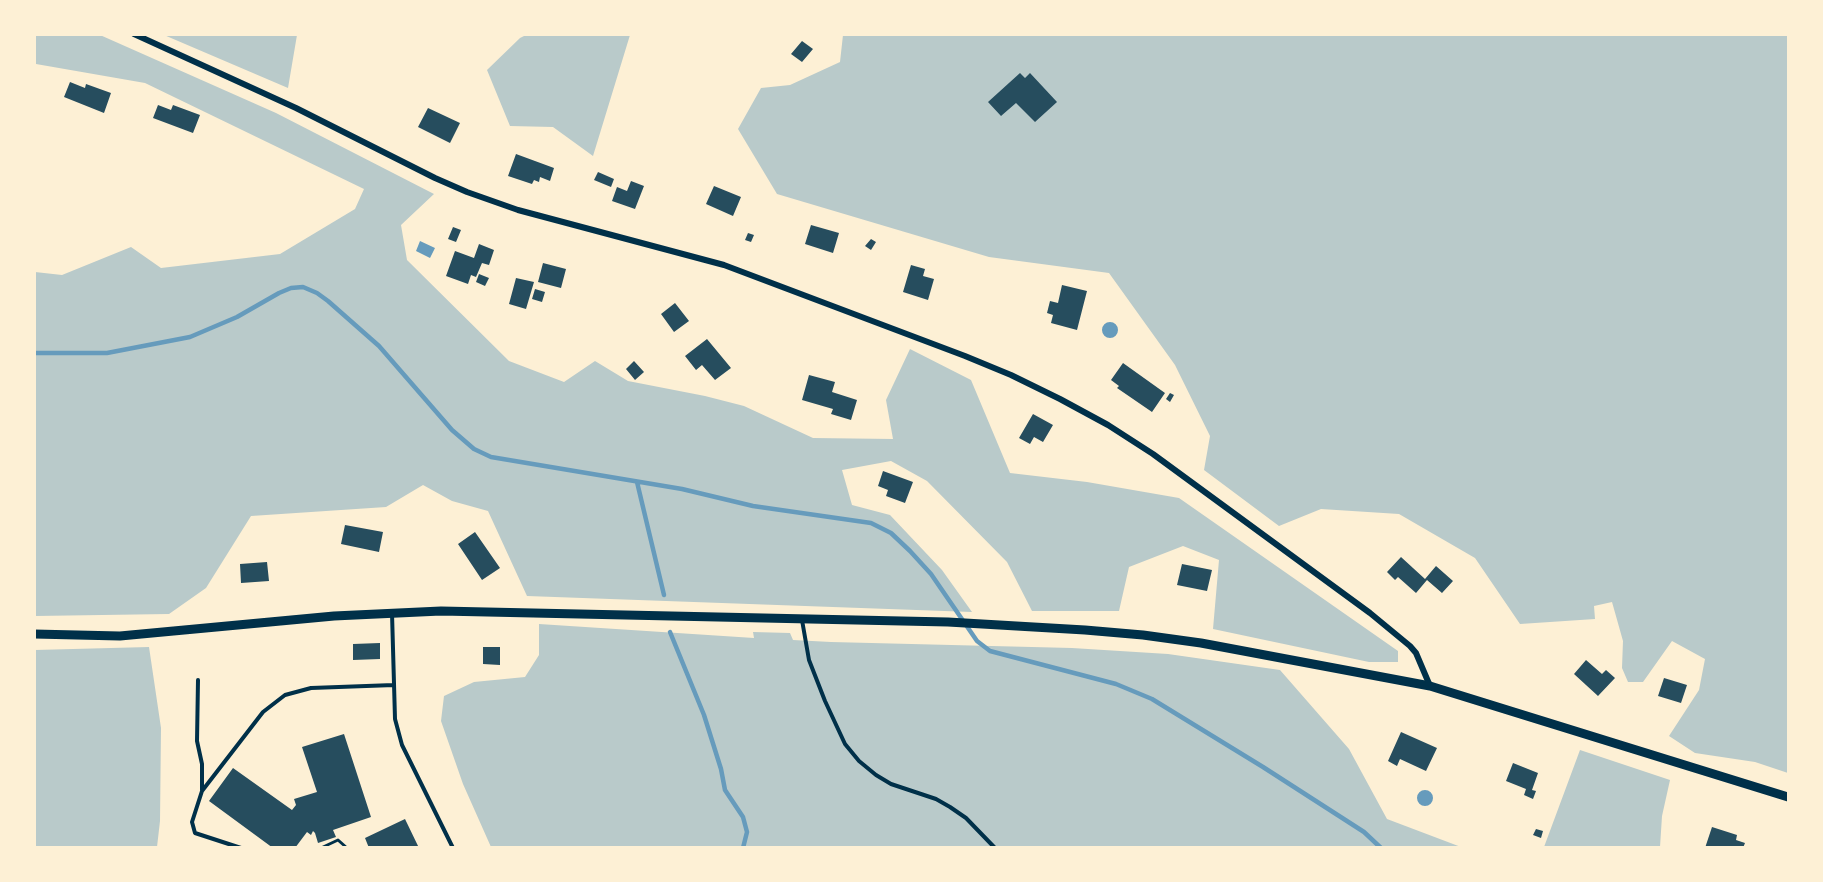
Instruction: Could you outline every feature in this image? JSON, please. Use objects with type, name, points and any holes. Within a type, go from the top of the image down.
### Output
[{"type":"street","points":[[134,34],[278,99],[467,192],[518,210],[724,265],[961,355],[1011,375],[1060,399],[1108,425],[1153,454],[1370,614],[1416,653],[1431,686]]},
{"type":"street","points":[[34,634],[120,636],[334,616],[441,611],[948,622],[1085,630],[1201,643],[1431,686],[1788,797]]},
{"type":"lane","points":[[392,613],[394,719],[402,745],[453,848]]},
{"type":"lane","points":[[802,619],[809,660],[835,727],[852,753],[876,775],[891,784],[936,799],[950,807],[966,818],[995,848]]},
{"type":"lane","points":[[198,680],[197,741],[202,764],[202,791],[192,822],[195,833],[241,848]]},
{"type":"lane","points":[[202,791],[263,712],[285,695],[311,688],[394,685]]},
{"type":"path","points":[[321,848],[338,840],[347,848]]},
{"type":"shaded area","points":[[528,34],[630,35],[593,156],[553,127],[510,126],[487,70],[520,38]]},
{"type":"shaded area","points":[[34,35],[100,35],[276,113],[434,194],[401,225],[407,260],[509,361],[564,382],[595,361],[628,381],[744,406],[813,438],[893,439],[886,400],[910,349],[971,380],[1010,473],[1087,482],[1179,498],[1398,651],[1398,662],[1369,662],[1213,629],[1219,560],[1183,546],[1129,567],[1119,611],[1032,611],[1007,562],[927,481],[891,461],[842,470],[852,505],[890,515],[942,570],[972,612],[527,596],[488,511],[452,501],[423,485],[386,507],[251,516],[206,588],[169,614],[35,616],[35,272],[62,275],[131,247],[161,268],[280,254],[355,209],[364,189],[145,83],[36,64]]},
{"type":"shaded area","points":[[164,35],[297,35],[288,88]]},
{"type":"shaded area","points":[[843,35],[1788,35],[1788,773],[1755,762],[1695,753],[1669,736],[1699,690],[1705,659],[1672,641],[1643,682],[1628,682],[1622,668],[1623,641],[1612,602],[1594,606],[1595,619],[1520,624],[1475,558],[1399,514],[1321,509],[1279,526],[1204,470],[1210,436],[1175,365],[1109,273],[989,257],[777,194],[738,129],[761,88],[790,85],[840,62]]},
{"type":"shaded area","points":[[539,624],[754,638],[753,632],[790,633],[793,640],[831,642],[1072,648],[1168,654],[1280,670],[1349,749],[1387,819],[1461,847],[491,847],[463,784],[441,721],[444,696],[474,682],[525,677],[539,655]]},
{"type":"shaded area","points":[[149,647],[161,728],[160,821],[157,847],[35,847],[35,650]]},
{"type":"shaded area","points":[[1580,750],[1670,780],[1662,816],[1660,847],[1544,847]]},
{"type":"water","points":[[420,241],[435,248],[430,258],[416,251]]},
{"type":"water","points":[[1107,322],[1113,322],[1118,330],[1116,336],[1107,338],[1102,333],[1102,327]]},
{"type":"water","points":[[1422,790],[1428,790],[1433,798],[1431,804],[1422,806],[1417,801],[1417,795]]},
{"type":"building","points":[[802,41],[813,49],[802,62],[791,54]]},
{"type":"building","points":[[1020,73],[1025,78],[1030,73],[1057,102],[1035,122],[1016,103],[1001,116],[988,102]]},
{"type":"building","points":[[70,82],[85,88],[86,84],[111,93],[104,113],[64,97]]},
{"type":"building","points":[[158,105],[171,110],[173,105],[200,115],[193,133],[153,118]]},
{"type":"building","points":[[428,108],[460,123],[450,143],[418,127]]},
{"type":"building","points":[[516,154],[554,168],[550,181],[540,177],[539,182],[534,180],[532,184],[508,176]]},
{"type":"building","points":[[598,172],[614,179],[611,187],[594,180]]},
{"type":"building","points":[[631,181],[644,186],[635,209],[612,201],[617,187],[627,191]]},
{"type":"building","points":[[714,186],[741,197],[733,216],[706,204]]},
{"type":"building","points":[[811,225],[839,233],[833,253],[805,244]]},
{"type":"building","points":[[453,227],[461,230],[456,242],[448,239]]},
{"type":"building","points":[[748,233],[754,235],[751,242],[745,240]]},
{"type":"building","points":[[871,239],[876,242],[871,250],[865,246]]},
{"type":"building","points":[[479,244],[494,250],[489,265],[482,263],[476,277],[471,275],[468,284],[446,276],[455,251],[474,258]]},
{"type":"building","points":[[543,263],[566,269],[561,288],[538,282]]},
{"type":"building","points":[[911,265],[925,269],[923,276],[934,279],[928,300],[903,292]]},
{"type":"building","points":[[479,274],[489,278],[485,286],[476,282]]},
{"type":"building","points":[[516,278],[534,282],[526,309],[509,304]]},
{"type":"building","points":[[1062,285],[1087,291],[1077,330],[1051,323],[1053,315],[1047,313],[1050,301],[1058,303]]},
{"type":"building","points":[[535,289],[545,292],[542,302],[532,299]]},
{"type":"building","points":[[675,303],[689,321],[674,332],[661,314]]},
{"type":"building","points":[[707,339],[731,368],[715,380],[702,365],[696,370],[685,356]]},
{"type":"building","points":[[634,361],[644,372],[635,380],[626,369]]},
{"type":"building","points":[[1123,363],[1165,393],[1152,412],[1117,388],[1119,386],[1111,380]]},
{"type":"building","points":[[809,375],[835,382],[832,392],[857,400],[851,420],[831,414],[833,409],[802,400]]},
{"type":"building","points":[[1170,393],[1174,395],[1170,402],[1166,399]]},
{"type":"building","points":[[1033,414],[1053,425],[1043,442],[1034,437],[1030,444],[1019,438]]},
{"type":"building","points":[[883,471],[913,482],[905,503],[886,496],[888,490],[878,486]]},
{"type":"building","points":[[345,525],[383,532],[379,552],[341,544]]},
{"type":"building","points":[[475,532],[500,568],[482,580],[458,544]]},
{"type":"building","points":[[1401,557],[1425,579],[1436,566],[1453,581],[1442,593],[1427,580],[1416,593],[1398,577],[1395,580],[1387,572]]},
{"type":"building","points":[[267,562],[269,581],[241,583],[240,564]]},
{"type":"building","points":[[1182,564],[1212,570],[1207,591],[1177,585]]},
{"type":"building","points":[[380,643],[380,659],[353,660],[353,644]]},
{"type":"building","points":[[483,647],[500,647],[500,665],[483,664]]},
{"type":"building","points":[[1586,660],[1602,674],[1606,670],[1615,678],[1598,696],[1574,674]]},
{"type":"building","points":[[1664,678],[1687,685],[1681,703],[1658,696]]},
{"type":"building","points":[[1401,732],[1437,748],[1426,771],[1400,759],[1397,766],[1388,761]]},
{"type":"building","points":[[344,734],[371,817],[333,830],[336,837],[318,843],[313,831],[311,835],[307,832],[295,848],[273,848],[209,801],[233,768],[292,810],[296,805],[294,799],[317,792],[302,747]]},
{"type":"building","points":[[1513,763],[1538,773],[1532,790],[1536,791],[1533,799],[1524,795],[1526,789],[1506,781]]},
{"type":"building","points":[[405,819],[419,848],[369,848],[365,838]]},
{"type":"building","points":[[1712,827],[1737,835],[1736,840],[1745,843],[1743,848],[1705,848]]},
{"type":"building","points":[[1536,829],[1543,831],[1541,838],[1533,835]]},
{"type":"waterway","points":[[34,353],[107,353],[190,337],[237,317],[279,293],[291,288],[303,287],[328,301],[379,346],[452,430],[474,449],[491,457],[682,489],[753,506],[871,523],[891,533],[910,551],[931,574],[977,641],[990,651],[1116,684],[1152,699],[1364,832],[1381,848]]},
{"type":"waterway","points":[[637,482],[664,595]]},
{"type":"waterway","points":[[670,632],[704,715],[721,769],[725,790],[743,817],[747,832],[743,848]]}]
